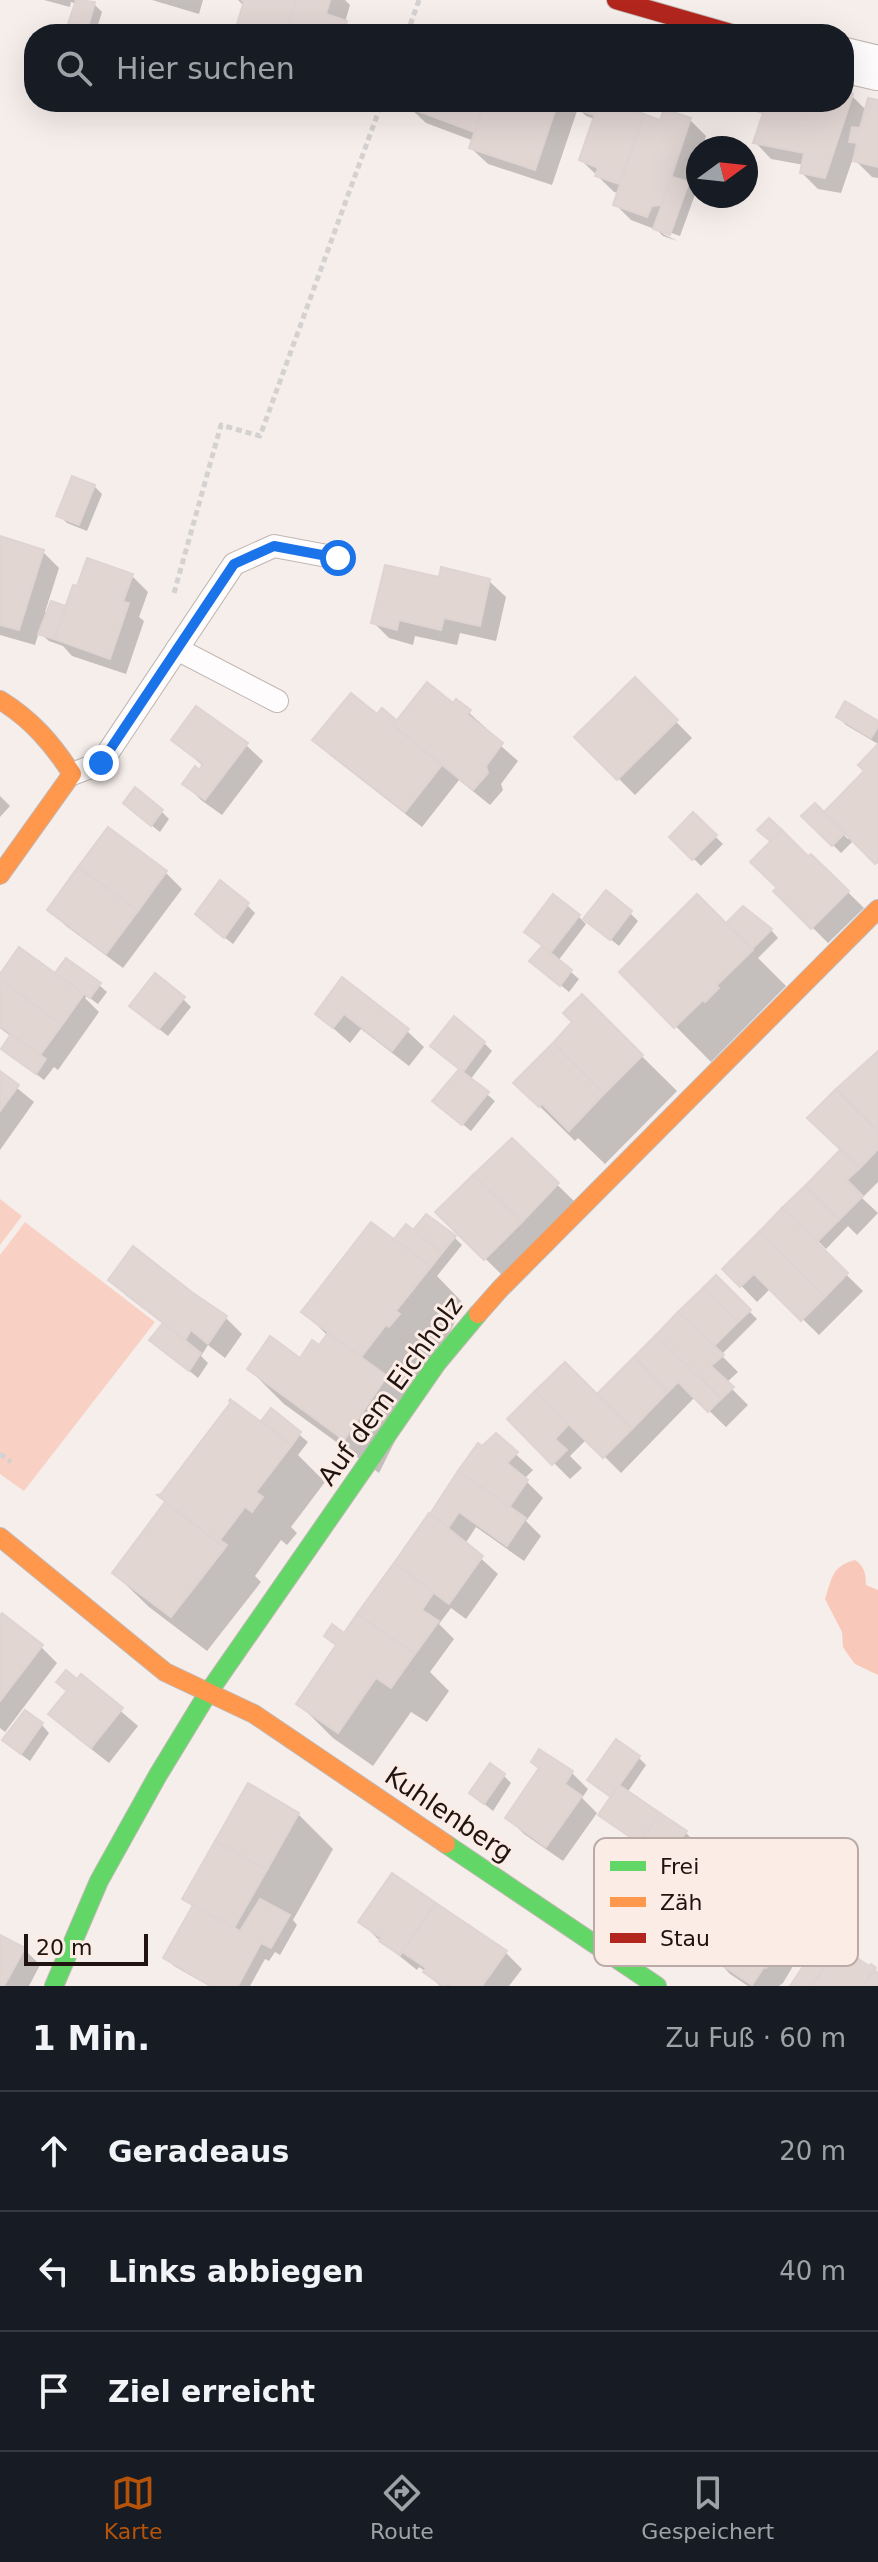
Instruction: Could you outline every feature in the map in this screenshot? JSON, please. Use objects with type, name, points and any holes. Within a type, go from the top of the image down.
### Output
[{"type":"street","points":[[616,0],[699,24]]},
{"type":"street","points":[[854,62],[878,68]]},
{"type":"street","points":[[0,700],[23,713],[39,727],[54,744],[72,774],[0,875]]},
{"type":"street","name":"Auf dem Eichholz","points":[[54,1986],[99,1881],[208,1693],[437,1363],[500,1289],[878,909]]},
{"type":"street","name":"Kuhlenberg","points":[[0,1537],[165,1672],[254,1714],[594,1943]]},
{"type":"street","name":"Kuhlenberg","points":[[627,1966],[657,1986]]},
{"type":"lane","points":[[72,774],[101,763],[234,564],[274,546],[338,558]]},
{"type":"lane","points":[[177,649],[277,701]]},
{"type":"path","points":[[411,24],[419,0]]},
{"type":"path","points":[[171,603],[221,425],[260,436],[378,112]]},
{"type":"path","points":[[0,1454],[11,1462]]},
{"type":"shaded area","points":[[0,1199],[22,1216],[0,1245]]},
{"type":"shaded area","points":[[25,1222],[155,1322],[24,1491],[0,1474],[0,1255]]},
{"type":"shaded area","points":[[855,1560],[864,1570],[866,1585],[878,1590],[878,1675],[855,1664],[849,1656],[843,1647],[842,1632],[825,1599],[837,1569]]},
{"type":"building","points":[[76,0],[95,2],[89,24],[68,24]]},
{"type":"building","points":[[241,0],[297,0],[289,24],[237,24],[244,1]]},
{"type":"building","points":[[297,0],[330,0],[326,14],[347,21],[346,24],[289,24]]},
{"type":"building","points":[[868,98],[878,100],[878,167],[853,161],[857,143],[849,142],[852,127],[860,128]]},
{"type":"building","points":[[420,112],[481,112],[474,132]]},
{"type":"building","points":[[482,112],[555,112],[535,170],[469,148]]},
{"type":"building","points":[[596,112],[644,114],[619,184],[595,176],[598,168],[579,160]]},
{"type":"building","points":[[663,112],[691,118],[662,205],[652,206],[647,217],[613,205],[644,114],[660,120]]},
{"type":"building","points":[[760,112],[847,112],[825,178],[800,173],[804,153],[758,144],[758,136],[755,136],[763,113]]},
{"type":"building","points":[[672,177],[686,181],[686,190],[670,235],[653,229]]},
{"type":"building","points":[[72,476],[95,485],[79,525],[56,516]]},
{"type":"building","points":[[0,536],[44,550],[19,630],[0,625]]},
{"type":"building","points":[[87,558],[133,574],[123,602],[129,603],[110,659],[54,639],[73,585],[77,586]]},
{"type":"building","points":[[385,565],[439,577],[441,567],[490,579],[480,626],[444,618],[441,630],[399,620],[397,630],[371,623]]},
{"type":"building","points":[[51,601],[66,606],[54,639],[38,634]]},
{"type":"building","points":[[635,677],[678,720],[617,780],[574,737]]},
{"type":"building","points":[[427,682],[453,703],[456,699],[471,710],[467,714],[503,743],[486,766],[488,773],[473,790],[393,725]]},
{"type":"building","points":[[351,693],[377,714],[382,708],[396,720],[392,725],[442,765],[405,812],[312,740]]},
{"type":"building","points":[[845,701],[878,721],[871,738],[836,717]]},
{"type":"building","points":[[196,706],[248,743],[205,800],[182,784],[195,766],[199,770],[203,764],[171,740]]},
{"type":"building","points":[[878,744],[878,861],[875,864],[824,812],[864,771],[858,765]]},
{"type":"building","points":[[135,787],[163,810],[151,826],[123,803]]},
{"type":"building","points":[[815,803],[845,833],[832,846],[801,816]]},
{"type":"building","points":[[693,812],[717,835],[692,860],[669,837]]},
{"type":"building","points":[[769,818],[782,830],[770,841],[757,830]]},
{"type":"building","points":[[108,827],[167,871],[138,911],[78,867]]},
{"type":"building","points":[[782,830],[849,891],[811,929],[773,891],[777,888],[750,862]]},
{"type":"building","points":[[78,867],[138,911],[106,954],[47,910]]},
{"type":"building","points":[[220,880],[249,903],[224,938],[195,914]]},
{"type":"building","points":[[606,890],[632,911],[610,940],[583,919]]},
{"type":"building","points":[[553,894],[580,915],[551,952],[524,932]]},
{"type":"building","points":[[697,894],[753,950],[716,986],[719,988],[705,1002],[703,1000],[674,1028],[619,972]]},
{"type":"building","points":[[743,906],[772,929],[752,949],[726,923]]},
{"type":"building","points":[[542,946],[572,970],[560,986],[529,961]]},
{"type":"building","points":[[19,947],[84,994],[62,1025],[0,979],[0,974]]},
{"type":"building","points":[[66,958],[101,983],[90,998],[55,973]]},
{"type":"building","points":[[155,973],[185,997],[159,1029],[129,1006]]},
{"type":"building","points":[[342,977],[409,1029],[392,1051],[344,1014],[333,1028],[315,1014]]},
{"type":"building","points":[[0,979],[62,1025],[40,1055],[0,1026]]},
{"type":"building","points":[[582,994],[643,1055],[604,1094],[553,1043],[572,1022],[563,1013]]},
{"type":"building","points":[[454,1016],[485,1042],[463,1072],[430,1046]]},
{"type":"building","points":[[11,1034],[46,1059],[36,1074],[1,1049]]},
{"type":"building","points":[[553,1043],[604,1094],[569,1131],[542,1104],[539,1107],[513,1083]]},
{"type":"building","points":[[878,1051],[878,1131],[836,1089]]},
{"type":"building","points":[[459,1069],[489,1092],[462,1125],[432,1101]]},
{"type":"building","points":[[0,1071],[19,1085],[0,1111]]},
{"type":"building","points":[[836,1089],[878,1131],[878,1149],[860,1168],[807,1118]]},
{"type":"building","points":[[512,1138],[559,1183],[522,1222],[473,1175]]},
{"type":"building","points":[[840,1150],[860,1168],[847,1180],[863,1196],[839,1220],[805,1186]]},
{"type":"building","points":[[473,1175],[522,1222],[484,1260],[435,1212]]},
{"type":"building","points":[[805,1186],[839,1220],[817,1242],[782,1208]]},
{"type":"building","points":[[782,1208],[848,1273],[825,1297],[759,1232]]},
{"type":"building","points":[[426,1214],[456,1236],[442,1253],[413,1230]]},
{"type":"building","points":[[371,1222],[431,1267],[396,1311],[400,1314],[389,1327],[386,1325],[361,1357],[301,1312]]},
{"type":"building","points":[[406,1224],[442,1253],[431,1267],[394,1239]]},
{"type":"building","points":[[759,1232],[825,1297],[801,1321],[754,1274],[740,1287],[722,1269]]},
{"type":"building","points":[[133,1246],[227,1316],[208,1344],[191,1330],[185,1340],[108,1280]]},
{"type":"building","points":[[716,1275],[751,1310],[738,1322],[703,1288]]},
{"type":"building","points":[[703,1288],[738,1322],[713,1347],[678,1312]]},
{"type":"building","points":[[678,1312],[724,1355],[711,1366],[734,1387],[721,1399],[656,1335]]},
{"type":"building","points":[[163,1323],[201,1353],[189,1371],[149,1340]]},
{"type":"building","points":[[328,1333],[387,1376],[344,1440],[247,1369],[270,1336],[300,1358],[312,1340],[319,1345]]},
{"type":"building","points":[[656,1335],[721,1399],[708,1412],[678,1382],[668,1392],[634,1357]]},
{"type":"building","points":[[634,1357],[668,1392],[632,1429],[597,1394]]},
{"type":"building","points":[[565,1362],[632,1429],[603,1458],[535,1391]]},
{"type":"building","points":[[535,1391],[569,1424],[555,1439],[567,1450],[552,1465],[507,1419]]},
{"type":"building","points":[[230,1399],[292,1445],[256,1492],[263,1497],[252,1512],[245,1507],[220,1540],[227,1545],[225,1548],[157,1495],[161,1494],[231,1402]]},
{"type":"building","points":[[271,1408],[301,1432],[292,1445],[261,1421]]},
{"type":"building","points":[[496,1433],[518,1452],[507,1463],[528,1480],[510,1506],[458,1471],[478,1443],[482,1446]]},
{"type":"building","points":[[458,1471],[526,1518],[507,1546],[459,1512],[449,1527],[430,1514]]},
{"type":"building","points":[[165,1502],[225,1548],[171,1617],[112,1573]]},
{"type":"building","points":[[429,1513],[483,1556],[449,1604],[394,1563]]},
{"type":"building","points":[[394,1563],[434,1592],[422,1610],[439,1621],[415,1654],[357,1614]]},
{"type":"building","points":[[2,1613],[43,1645],[0,1701],[0,1616]]},
{"type":"building","points":[[357,1614],[415,1654],[391,1688],[376,1678],[338,1733],[296,1704],[336,1645],[324,1636],[332,1624],[344,1633]]},
{"type":"building","points":[[66,1670],[77,1679],[81,1674],[123,1708],[91,1748],[48,1714],[67,1691],[56,1682]]},
{"type":"building","points":[[25,1710],[43,1723],[21,1754],[2,1740]]},
{"type":"building","points":[[616,1739],[640,1756],[611,1797],[587,1780]]},
{"type":"building","points":[[539,1749],[573,1771],[565,1784],[582,1796],[546,1847],[505,1818],[539,1768],[531,1762]]},
{"type":"building","points":[[490,1763],[505,1774],[484,1804],[469,1793]]},
{"type":"building","points":[[248,1783],[299,1813],[267,1870],[215,1841]]},
{"type":"building","points":[[619,1785],[660,1813],[642,1838],[632,1838],[598,1815]]},
{"type":"building","points":[[660,1813],[687,1831],[682,1838],[643,1838]]},
{"type":"building","points":[[215,1841],[267,1870],[234,1928],[182,1899]]},
{"type":"building","points":[[392,1873],[436,1903],[400,1955],[358,1922]]},
{"type":"building","points":[[260,1899],[290,1915],[271,1948],[261,1943],[238,1986],[211,1986],[163,1958],[193,1905],[240,1931]]},
{"type":"building","points":[[436,1903],[507,1951],[482,1986],[443,1986],[423,1972],[426,1968],[402,1952]]},
{"type":"building","points":[[0,1935],[25,1948],[4,1986],[0,1986]]},
{"type":"building","points":[[858,1959],[876,1968],[863,1986],[812,1986],[826,1966],[858,1966]]},
{"type":"building","points":[[723,1966],[767,1966],[752,1985]]},
{"type":"building","points":[[803,1966],[825,1966],[812,1986],[790,1986]]},
{"type":"building","points":[[874,1970],[878,1973],[878,1986],[863,1986]]},
{"type":"traffic: fast","points":[[54,1986],[99,1881],[208,1693],[437,1363],[478,1314]]},
{"type":"traffic: fast","points":[[446,1844],[594,1944]]},
{"type":"traffic: fast","points":[[627,1966],[657,1986]]},
{"type":"traffic: slow","points":[[0,700],[40,732],[72,774],[0,875]]},
{"type":"traffic: slow","points":[[478,1314],[878,909]]},
{"type":"traffic: slow","points":[[0,1537],[165,1672],[254,1714],[446,1844]]},
{"type":"traffic: jam","points":[[616,0],[699,24]]},
{"type":"route","points":[[101,763],[234,564],[274,546],[338,558]]}]
